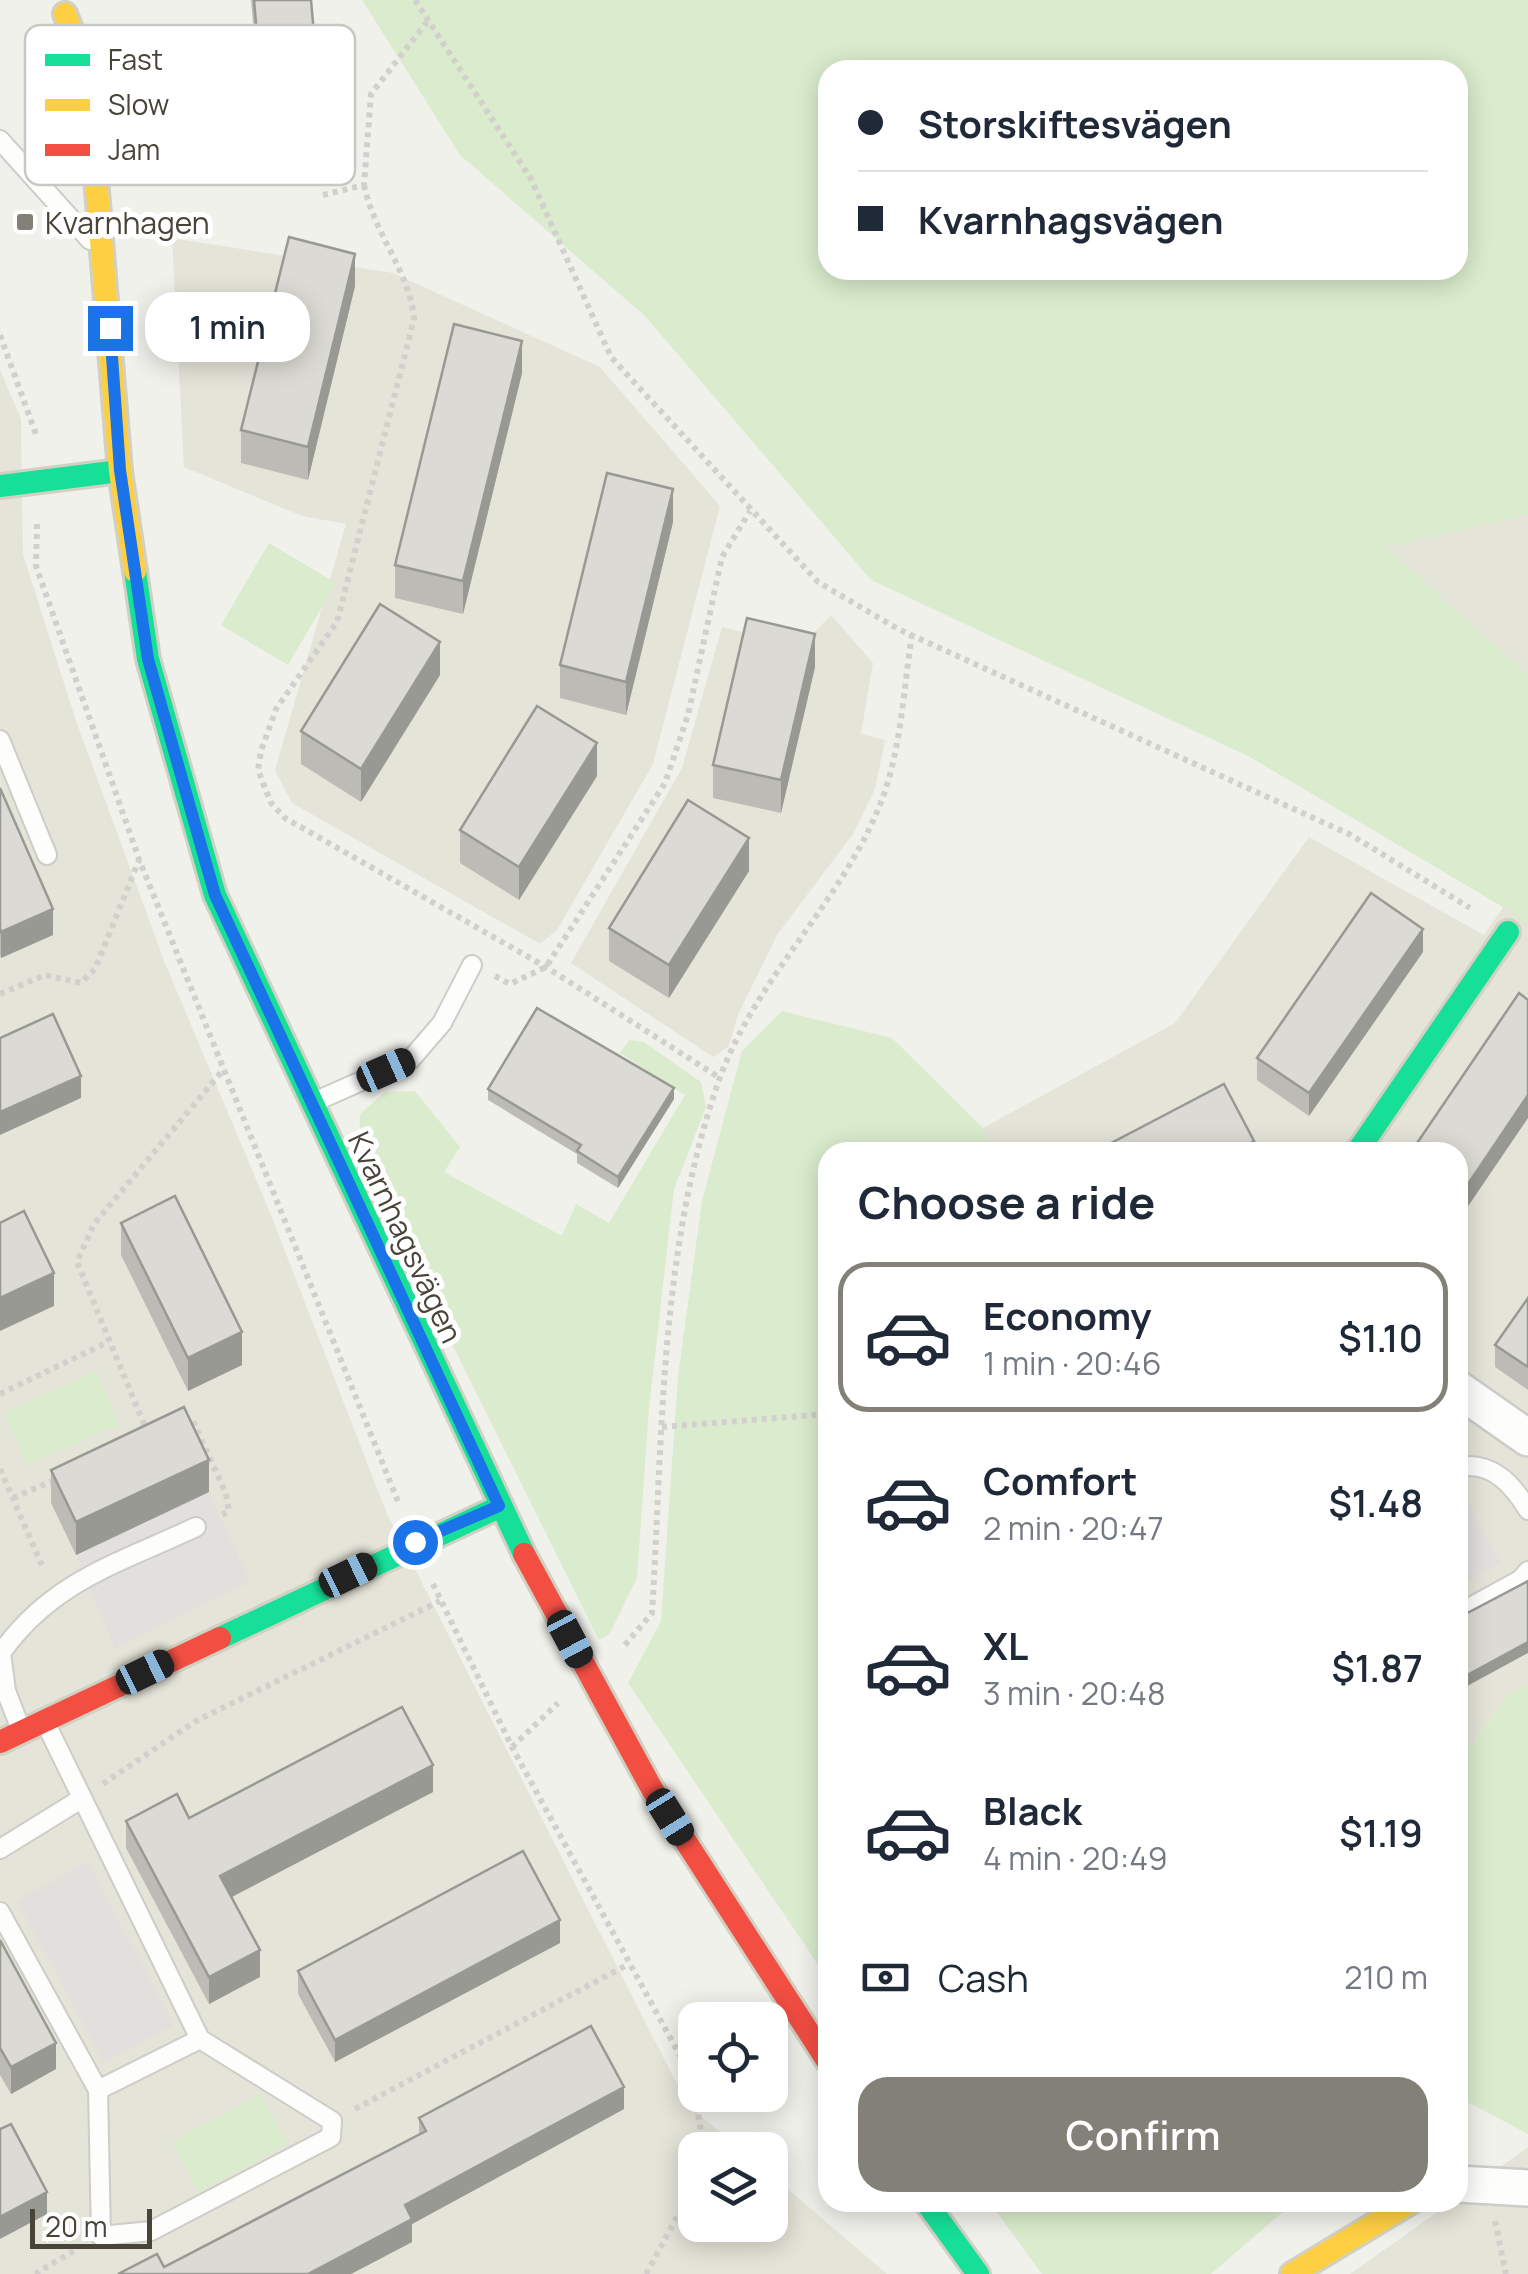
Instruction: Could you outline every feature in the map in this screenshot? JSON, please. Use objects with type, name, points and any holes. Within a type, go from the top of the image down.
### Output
[{"type":"street","name":"Kvarnhagsvägen","points":[[98,185],[120,470],[148,659],[215,895],[499,1506],[652,1789],[818,2046]]},
{"type":"street","points":[[0,486],[120,470]]},
{"type":"street","points":[[1364,1142],[1508,932]]},
{"type":"street","points":[[1468,1396],[1528,1438]]},
{"type":"street","points":[[0,1742],[415,1542],[499,1506]]},
{"type":"street","points":[[1472,2184],[1528,2188]]},
{"type":"street","points":[[933,2212],[978,2274]]},
{"type":"street","points":[[1292,2274],[1394,2212]]},
{"type":"lane","points":[[0,140],[25,168]]},
{"type":"lane","points":[[41,185],[106,257]]},
{"type":"lane","points":[[0,740],[47,855]]},
{"type":"lane","points":[[310,1104],[410,1059],[442,1023],[472,965]]},
{"type":"lane","points":[[1468,1467],[1488,1468],[1506,1480],[1528,1510]]},
{"type":"lane","points":[[22,1731],[6,1690],[1,1653],[22,1623],[55,1594],[196,1527]]},
{"type":"lane","points":[[1468,1609],[1528,1572]]},
{"type":"lane","points":[[0,1912],[98,2090],[101,2236],[151,2231],[330,2137],[332,2121],[200,2039],[44,1721]]},
{"type":"lane","points":[[0,1849],[82,1799]]},
{"type":"lane","points":[[98,2090],[200,2039]]},
{"type":"path","points":[[415,0],[531,179],[612,357],[818,582],[912,634],[1351,835],[1508,932]]},
{"type":"path","points":[[427,22],[371,94],[364,185],[371,218],[412,291],[414,319],[338,622],[276,709],[258,770],[271,802],[285,818],[546,967],[720,1078]]},
{"type":"path","points":[[323,195],[364,185]]},
{"type":"path","points":[[472,965],[510,984],[546,967],[665,782],[688,715],[722,557],[750,510]]},
{"type":"path","points":[[614,1658],[652,1613],[666,1333],[680,1239],[720,1078],[769,978],[836,883],[876,815],[892,773],[912,634]]},
{"type":"path","points":[[0,994],[45,975],[81,983],[95,969],[139,859]]},
{"type":"path","points":[[150,1438],[76,1262],[94,1224],[223,1070]]},
{"type":"path","points":[[0,1394],[108,1342]]},
{"type":"path","points":[[662,1427],[818,1415]]},
{"type":"path","points":[[178,1426],[192,1419],[226,1494],[229,1511],[196,1527]]},
{"type":"path","points":[[133,1446],[164,1432]]},
{"type":"path","points":[[0,1469],[55,1594]]},
{"type":"path","points":[[13,1498],[64,1476]]},
{"type":"path","points":[[415,1542],[512,1746],[627,1965],[678,2053]]},
{"type":"path","points":[[82,1799],[196,1722],[440,1601]]},
{"type":"path","points":[[512,1746],[570,1692]]},
{"type":"path","points":[[332,2121],[627,1965]]},
{"type":"path","points":[[1472,2184],[1506,2274]]},
{"type":"path","points":[[646,2274],[678,2215]]},
{"type":"path","points":[[35,2274],[101,2236]]},
{"type":"shaded area","points":[[172,238],[393,273],[600,367],[720,506],[653,764],[557,930],[540,944],[292,803],[275,770],[346,524],[302,516],[184,467]]},
{"type":"shaded area","points":[[0,370],[21,419],[23,554],[76,721],[165,963],[271,1215],[387,1514],[678,2086],[678,2112],[696,2112],[720,2132],[678,2132],[678,2242],[788,2242],[788,2189],[887,2274],[0,2274]]},
{"type":"shaded area","points":[[1528,514],[1528,675],[1385,547]]},
{"type":"shaded area","points":[[831,615],[873,663],[861,734],[885,740],[875,789],[853,834],[777,935],[738,1015],[729,1046],[713,1057],[571,963],[682,768],[722,627],[801,646]]},
{"type":"shaded area","points":[[1309,837],[1484,935],[1504,906],[1528,922],[1528,1685],[1510,1693],[1468,1750],[1468,1142],[986,1142],[983,1128],[1175,1023]]},
{"type":"shaded area","points":[[209,1492],[250,1582],[115,1649],[76,1555]]},
{"type":"shaded area","points":[[1468,1503],[1501,1563],[1468,1581]]},
{"type":"shaded area","points":[[88,1862],[174,2025],[104,2063],[17,1900]]},
{"type":"shaded area","points":[[1528,2147],[1528,2274],[1350,2274],[1437,2212],[1468,2212],[1468,2190]]},
{"type":"green space","points":[[362,0],[1528,0],[1528,514],[1386,547],[1528,675],[1528,922],[1248,756],[871,580],[645,316],[460,155]]},
{"type":"green space","points":[[269,543],[336,583],[288,665],[221,625]]},
{"type":"green space","points":[[782,1011],[892,1038],[983,1128],[986,1142],[818,1142],[818,1965],[628,1683],[661,1621],[678,1376],[702,1201],[742,1051]]},
{"type":"green space","points":[[629,1040],[644,1042],[701,1082],[706,1107],[674,1189],[649,1408],[637,1578],[609,1635],[599,1640],[359,1157],[360,1114],[385,1092],[415,1091],[460,1147],[444,1172],[562,1236],[576,1204],[609,1223],[685,1095],[620,1053]]},
{"type":"green space","points":[[96,1372],[119,1425],[27,1465],[4,1412]]},
{"type":"green space","points":[[1528,1685],[1528,2134],[1468,2102],[1468,1750],[1510,1693]]},
{"type":"green space","points":[[261,2094],[288,2144],[199,2193],[172,2142]]},
{"type":"green space","points":[[997,2212],[1283,2212],[1211,2274],[1042,2274]]},
{"type":"building","points":[[254,0],[311,0],[313,25],[256,25]]},
{"type":"building","points":[[289,237],[355,254],[308,447],[241,430]]},
{"type":"building","points":[[454,324],[522,341],[463,581],[395,565]]},
{"type":"building","points":[[607,473],[673,489],[626,682],[560,665]]},
{"type":"building","points":[[380,604],[440,642],[361,769],[301,731]]},
{"type":"building","points":[[747,618],[815,634],[781,780],[713,765]]},
{"type":"building","points":[[537,706],[597,743],[519,867],[460,830]]},
{"type":"building","points":[[0,788],[53,909],[1,932],[0,928]]},
{"type":"building","points":[[688,800],[749,838],[669,965],[609,928]]},
{"type":"building","points":[[1371,893],[1423,929],[1309,1093],[1257,1058]]},
{"type":"building","points":[[1519,993],[1528,1000],[1528,1095],[1468,1184],[1468,1142],[1418,1142]]},
{"type":"building","points":[[537,1008],[674,1088],[618,1177],[577,1151],[581,1145],[488,1089]]},
{"type":"building","points":[[53,1014],[81,1076],[0,1112],[0,1038]]},
{"type":"building","points":[[1224,1084],[1254,1141],[1252,1142],[1113,1142]]},
{"type":"building","points":[[175,1196],[242,1332],[188,1358],[121,1223]]},
{"type":"building","points":[[24,1211],[54,1273],[0,1298],[0,1223]]},
{"type":"building","points":[[1528,1298],[1528,1367],[1495,1345]]},
{"type":"building","points":[[184,1407],[209,1460],[76,1522],[51,1470]]},
{"type":"building","points":[[1528,1581],[1528,1642],[1468,1675],[1468,1613]]},
{"type":"building","points":[[402,1707],[433,1765],[220,1876],[260,1950],[209,1977],[126,1821],[177,1794],[189,1818]]},
{"type":"building","points":[[523,1851],[560,1920],[335,2040],[298,1971]]},
{"type":"building","points":[[0,1940],[56,2043],[11,2067],[0,2048]]},
{"type":"building","points":[[591,2026],[624,2087],[405,2205],[412,2219],[308,2274],[118,2274],[157,2254],[164,2267],[426,2131],[419,2118]]},
{"type":"building","points":[[11,2124],[47,2192],[0,2217],[0,2129]]},
{"type":"traffic: fast","points":[[0,486],[120,471]]},
{"type":"traffic: fast","points":[[135,571],[148,659],[215,895],[524,1554]]},
{"type":"traffic: fast","points":[[1364,1142],[1508,932]]},
{"type":"traffic: fast","points":[[220,1638],[499,1507]]},
{"type":"traffic: fast","points":[[933,2212],[978,2274]]},
{"type":"traffic: slow","points":[[65,14],[69,25]]},
{"type":"traffic: slow","points":[[97,185],[120,471],[135,571]]},
{"type":"traffic: slow","points":[[1292,2274],[1394,2212]]},
{"type":"traffic: jam","points":[[524,1554],[652,1789],[818,2046]]},
{"type":"traffic: jam","points":[[0,1742],[220,1638]]},
{"type":"place","name":"Kvarnhagen","points":[[25,222]]},
{"type":"route","points":[[110,328],[120,470],[148,659],[215,895],[499,1506],[415,1542]]}]
